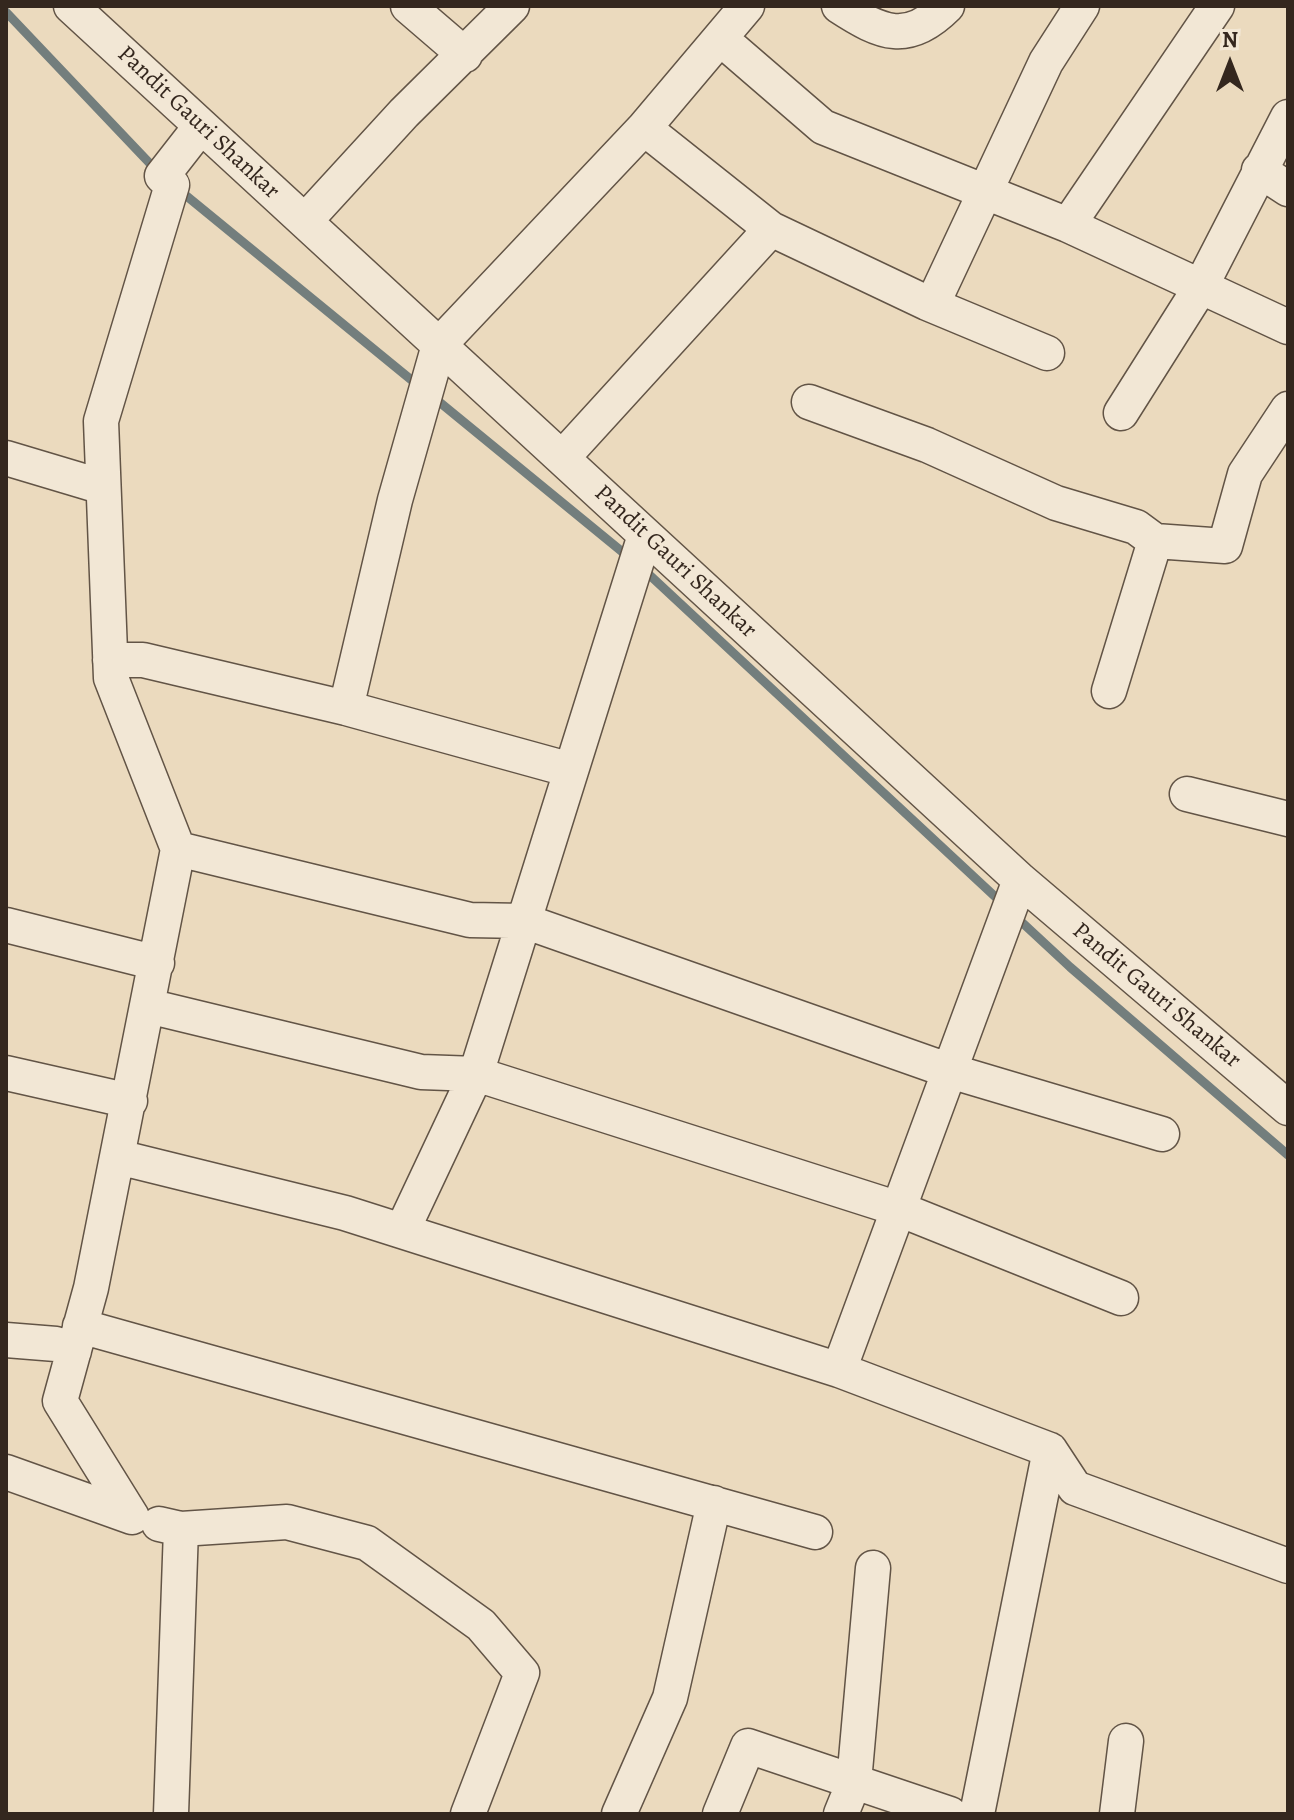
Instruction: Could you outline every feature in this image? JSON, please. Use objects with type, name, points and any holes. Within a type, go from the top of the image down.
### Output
[{"type":"street","name":"Pandit Gauri Shankar","points":[[71,6],[1020,880],[1288,1108]]},
{"type":"street","points":[[408,6],[465,55]]},
{"type":"street","points":[[305,221],[404,113],[512,6]]},
{"type":"street","points":[[346,708],[395,500],[439,345],[644,128],[747,6]]},
{"type":"street","points":[[839,6],[869,26],[903,33],[927,26],[947,6]]},
{"type":"street","points":[[932,305],[1046,62],[1082,6]]},
{"type":"street","points":[[1068,225],[1217,6]]},
{"type":"street","points":[[721,39],[823,127],[1068,225],[1288,327]]},
{"type":"street","points":[[1121,413],[1200,288],[1288,117]]},
{"type":"street","points":[[132,1517],[60,1401],[77,1339],[130,1101],[178,849],[111,678],[101,421],[172,185],[162,176],[201,126]]},
{"type":"street","points":[[644,128],[771,229],[932,305],[1047,353]]},
{"type":"street","points":[[1259,170],[1288,189]]},
{"type":"street","points":[[562,458],[771,229]]},
{"type":"street","points":[[809,402],[927,445],[1056,503],[1136,527],[1155,541],[1225,546],[1245,474],[1288,409]]},
{"type":"street","points":[[6,458],[103,487]]},
{"type":"street","points":[[402,1231],[476,1074],[645,535]]},
{"type":"street","points":[[1109,691],[1155,541]]},
{"type":"street","points":[[110,660],[143,660],[346,708],[571,770]]},
{"type":"street","points":[[1187,794],[1288,819]]},
{"type":"street","points":[[178,849],[470,920],[524,921],[950,1071],[1162,1134]]},
{"type":"street","points":[[839,1370],[1020,880]]},
{"type":"street","points":[[6,925],[157,963]]},
{"type":"street","points":[[148,1006],[421,1072],[476,1074],[899,1209],[1121,1298]]},
{"type":"street","points":[[6,1073],[130,1101]]},
{"type":"street","points":[[118,1157],[345,1213],[839,1370],[1050,1450],[1075,1488],[1288,1566]]},
{"type":"street","points":[[6,1340],[56,1344],[77,1339],[714,1503],[815,1532]]},
{"type":"street","points":[[977,1814],[1050,1450]]},
{"type":"street","points":[[6,1472],[132,1517],[181,1529],[287,1522],[367,1543],[481,1625],[522,1673],[468,1814]]},
{"type":"street","points":[[619,1814],[670,1698],[714,1503]]},
{"type":"street","points":[[171,1814],[181,1529]]},
{"type":"street","points":[[841,1814],[854,1782],[873,1568]]},
{"type":"street","points":[[1117,1814],[1126,1741]]},
{"type":"street","points":[[720,1814],[748,1746],[949,1814]]},
{"type":"waterway","points":[[6,12],[157,171]]},
{"type":"waterway","points":[[178,189],[420,387]]},
{"type":"waterway","points":[[432,396],[631,559]]},
{"type":"waterway","points":[[642,568],[1003,904]]},
{"type":"waterway","points":[[1014,915],[1288,1155]]}]
